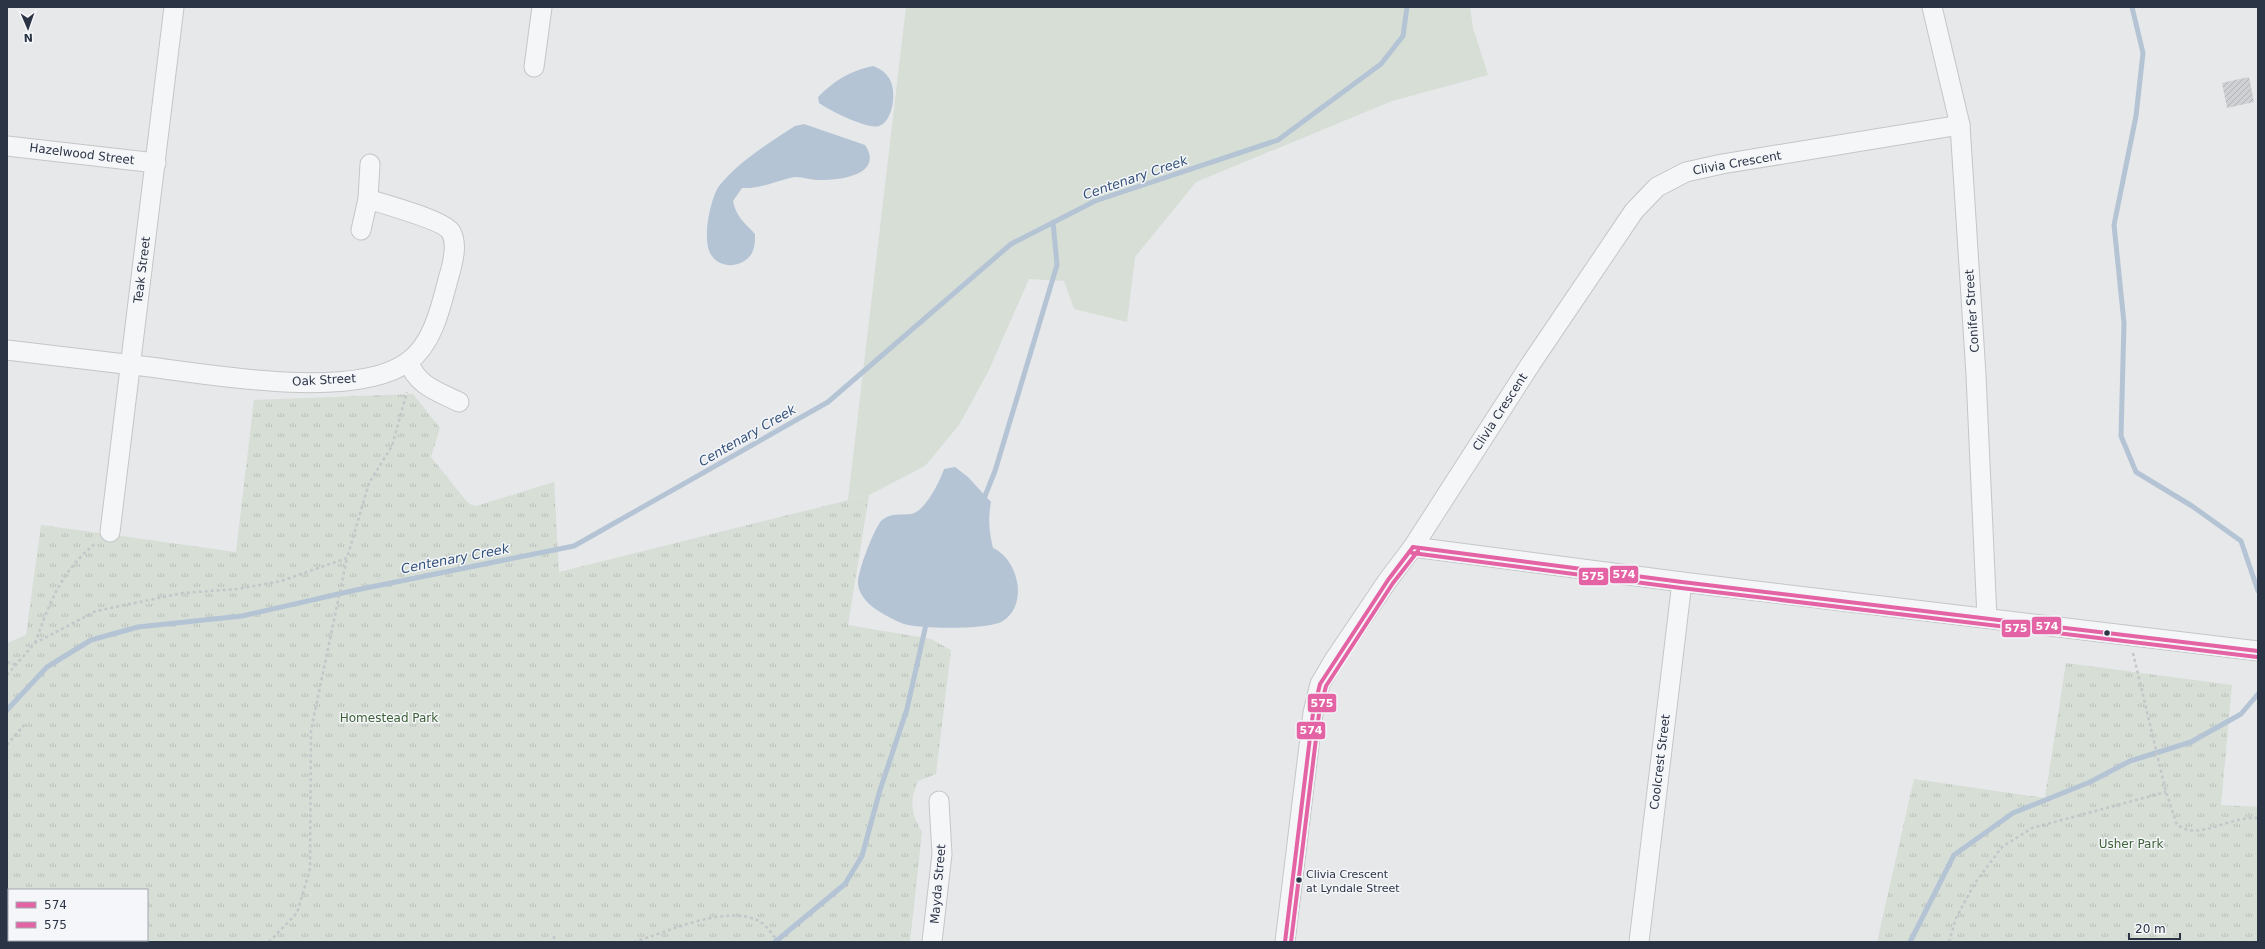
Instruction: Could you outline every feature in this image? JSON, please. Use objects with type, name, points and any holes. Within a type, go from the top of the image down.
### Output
[{"type":"street","name":"Teak Street","points":[[110,532],[174,7]]},
{"type":"street","points":[[534,67],[542,7]]},
{"type":"street","name":"Conifer Street","points":[[1932,7],[1960,125],[1975,367],[1987,618]]},
{"type":"street","name":"Clivia Crescent","points":[[1285,942],[1314,713],[1320,684],[1388,580],[1413,547],[1528,369],[1634,211],[1657,187],[1686,172],[1722,164],[1960,125]]},
{"type":"street","name":"Hazelwood Street","points":[[7,146],[156,163]]},
{"type":"street","points":[[361,230],[368,199],[370,164]]},
{"type":"street","name":"Oak Street","points":[[7,350],[277,383],[340,381],[379,376],[410,366],[424,344],[436,319],[453,262],[455,244],[450,230],[439,222],[368,199]]},
{"type":"street","points":[[410,366],[427,387],[459,402]]},
{"type":"street","points":[[1413,547],[1682,582],[2258,651]]},
{"type":"street","name":"Coolcrest Street","points":[[1638,942],[1682,582]]},
{"type":"street","name":"Mayda Street","points":[[932,942],[942,854],[939,801]]},
{"type":"path","points":[[269,942],[297,913],[310,869],[311,730],[344,576],[346,558],[369,483],[392,446],[403,413],[410,366]]},
{"type":"path","points":[[7,675],[17,666],[35,643],[52,596],[78,558],[110,532]]},
{"type":"path","points":[[35,643],[96,611],[183,594],[238,589],[281,581],[346,558]]},
{"type":"path","points":[[2129,635],[2166,792],[2177,824],[2188,830],[2201,830],[2224,823],[2258,818]]},
{"type":"path","points":[[7,662],[17,666]]},
{"type":"path","points":[[7,745],[26,723]]},
{"type":"path","points":[[1949,942],[1956,918],[1975,883],[2002,847],[2032,828],[2166,792]]},
{"type":"path","points":[[634,942],[714,917],[736,915],[758,920],[778,942]]},
{"type":"path","points":[[554,936],[554,942]]},
{"type":"green space","points":[[906,7],[1470,7],[1473,28],[1488,75],[1392,101],[1196,182],[1135,257],[1127,322],[1074,309],[1064,281],[1029,279],[988,372],[959,425],[925,466],[869,495],[848,500]]},
{"type":"green space","name":"Homestead Park","points":[[413,394],[440,428],[431,457],[468,503],[476,506],[554,482],[559,572],[869,495],[848,625],[931,639],[951,650],[936,774],[918,781],[912,801],[915,819],[922,832],[910,942],[7,942],[7,643],[26,635],[41,525],[236,552],[254,400]]},
{"type":"green space","name":"Usher Park","points":[[2066,663],[2232,685],[2221,805],[2258,807],[2258,942],[1877,942],[1914,779],[2045,798]]},
{"type":"water","points":[[873,66],[886,74],[892,87],[892,107],[884,123],[879,126],[867,125],[839,114],[819,103],[818,97],[837,81],[857,71]]},
{"type":"water","points":[[804,124],[865,145],[870,155],[869,163],[864,170],[847,177],[814,180],[793,177],[761,186],[742,188],[733,201],[734,207],[744,223],[755,234],[754,249],[745,261],[735,265],[720,263],[715,260],[709,250],[707,232],[710,210],[719,186],[745,160],[795,126]]},
{"type":"water","points":[[955,467],[968,477],[991,502],[989,525],[993,548],[1002,554],[1014,571],[1018,593],[1016,604],[1011,613],[1003,621],[984,626],[939,628],[904,624],[876,610],[863,597],[860,593],[858,584],[860,570],[871,541],[882,520],[892,515],[911,514],[922,508],[939,481],[944,469]]},
{"type":"building","points":[[2249,77],[2254,102],[2227,108],[2222,83]]},
{"type":"waterway","name":"Centenary Creek","points":[[7,710],[47,667],[91,640],[138,627],[242,616],[356,590],[574,546],[828,402],[1011,244],[1095,201],[1278,140],[1381,64],[1403,36],[1407,7]]},
{"type":"waterway","points":[[2132,7],[2143,53],[2136,116],[2114,225],[2124,323],[2121,436],[2136,472],[2192,506],[2241,541],[2258,591]]},
{"type":"waterway","points":[[983,501],[995,471],[1057,265],[1053,222]]},
{"type":"waterway","points":[[775,942],[845,884],[862,856],[880,790],[907,709],[927,620]]},
{"type":"waterway","points":[[1910,942],[1954,855],[2013,813],[2090,782],[2130,761],[2191,742],[2241,714],[2258,694]]},
{"type":"transit line","name":"574","points":[[1413,547],[1682,582],[2258,651]]},
{"type":"transit line","name":"574","points":[[1285,942],[1313,713],[1320,684],[1388,580],[1413,547]]},
{"type":"transit line","name":"575","points":[[1291,942],[1319,714],[1326,686],[1393,583],[1418,551]]},
{"type":"transit line","name":"575","points":[[1412,553],[1681,588],[2257,657]]},
{"type":"place","name":"Clivia Crescent at Lyndale Street","points":[[1299,880]]}]
